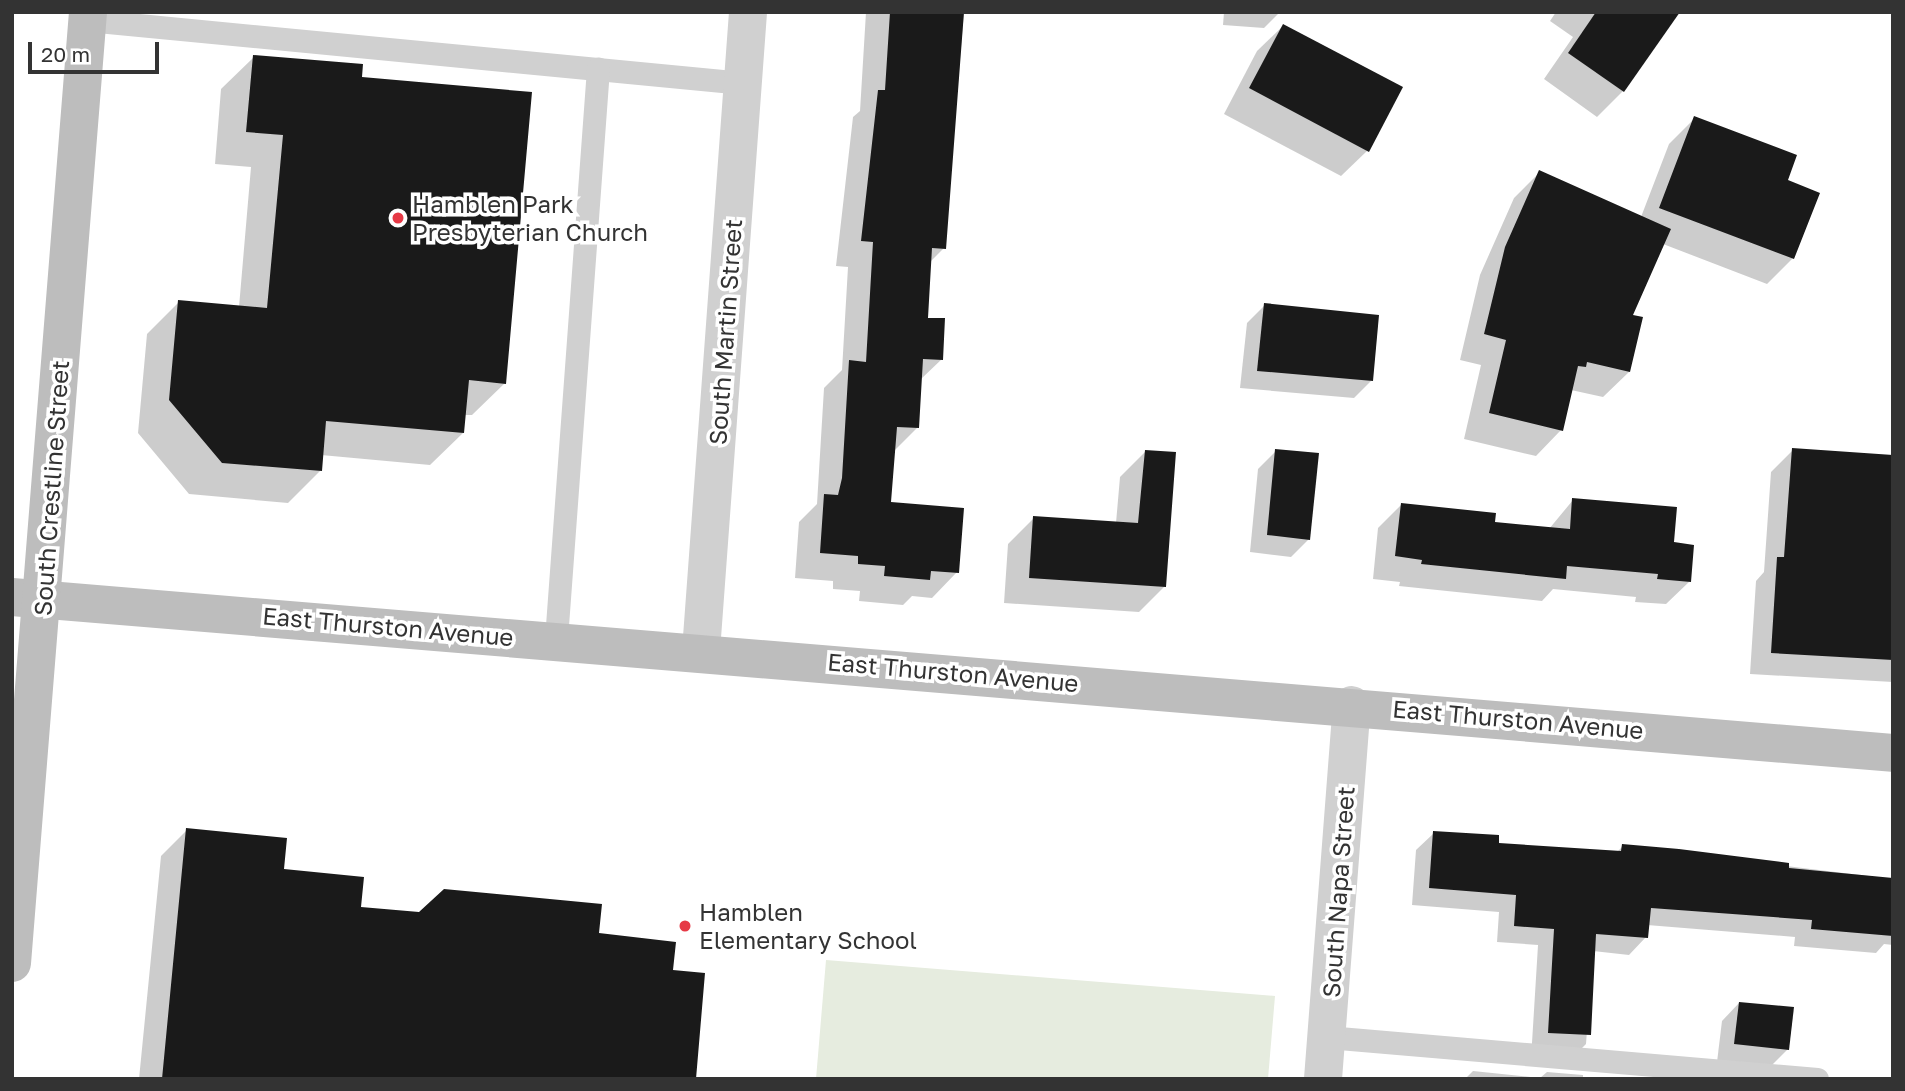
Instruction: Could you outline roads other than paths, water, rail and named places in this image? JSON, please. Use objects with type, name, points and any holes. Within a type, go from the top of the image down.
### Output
[{"type":"street","name":"South Martin Street","points":[[701,651],[748,12]]},
{"type":"street","name":"South Crestline Street","points":[[12,963],[27,598],[88,16]]},
{"type":"street","name":"East Thurston Avenue","points":[[27,598],[556,639],[1893,752]]},
{"type":"street","name":"South Napa Street","points":[[1324,1079],[1352,705]]},
{"type":"lane","points":[[88,16],[743,83]]},
{"type":"lane","points":[[556,639],[598,69]]},
{"type":"lane","points":[[1327,1037],[1817,1079]]},
{"type":"place","name":"Hamblen Park Presbyterian Church","points":[[398,218]]},
{"type":"place","name":"Hamblen Elementary School","points":[[685,926]]}]
